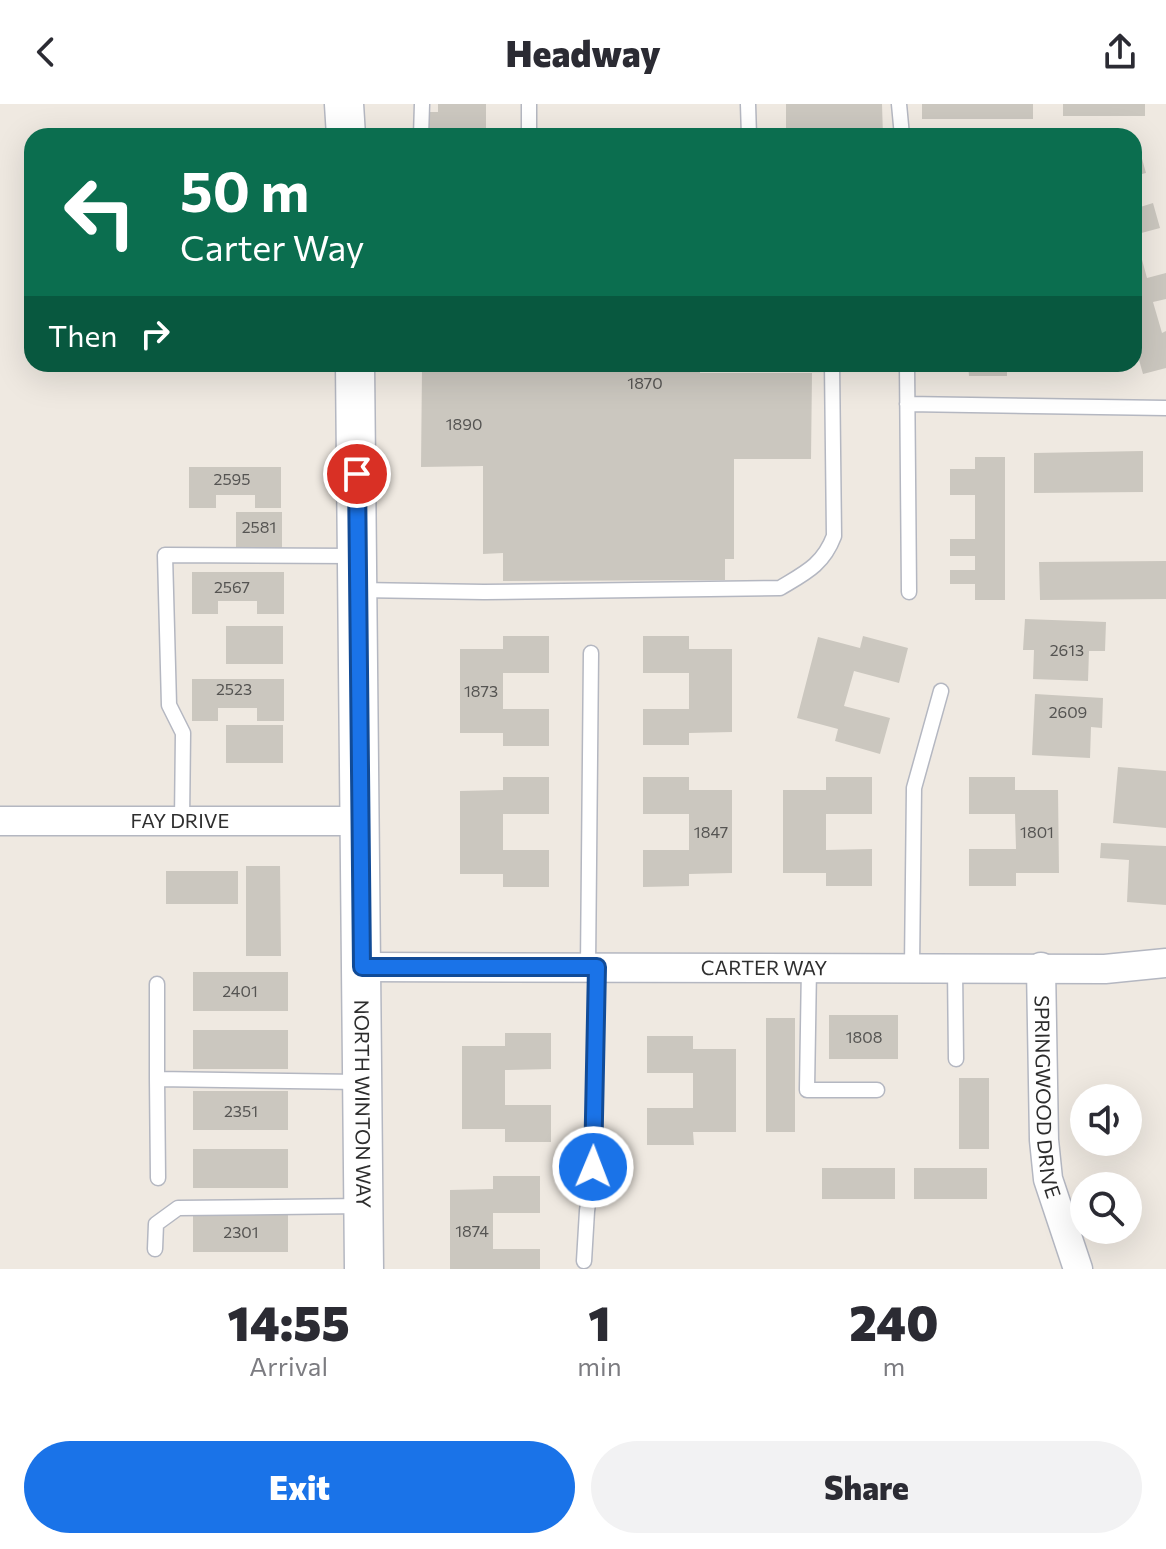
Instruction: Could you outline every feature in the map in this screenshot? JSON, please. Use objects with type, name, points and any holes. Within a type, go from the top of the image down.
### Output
[{"type":"main road","points":[[344,104],[346,128]]},
{"type":"main road","name":"NORTH WINTON WAY","points":[[355,372],[364,1269]]},
{"type":"street","name":"FAY DRIVE","points":[[0,821],[361,821]]},
{"type":"street","name":"CARTER WAY","points":[[362,967],[1105,969],[1166,963]]},
{"type":"street","name":"SPRINGWOOD DRIVE","points":[[1041,967],[1044,1140],[1048,1179],[1078,1269]]},
{"type":"lane","points":[[421,128],[422,104]]},
{"type":"lane","points":[[529,104],[529,128]]},
{"type":"lane","points":[[748,104],[749,128]]},
{"type":"lane","points":[[899,104],[901,128]]},
{"type":"lane","points":[[182,821],[183,733],[169,705],[165,555],[358,573],[484,592],[780,588],[806,573],[827,554],[834,536],[832,372]]},
{"type":"lane","points":[[907,372],[909,592]]},
{"type":"lane","points":[[907,404],[1166,408]]},
{"type":"lane","points":[[584,1261],[593,1167],[591,653]]},
{"type":"lane","points":[[912,967],[914,788],[941,691]]},
{"type":"lane","points":[[809,967],[807,1090],[877,1090]]},
{"type":"lane","points":[[955,967],[956,1059]]},
{"type":"lane","points":[[157,984],[158,1178]]},
{"type":"lane","points":[[157,1079],[363,1082]]},
{"type":"lane","points":[[155,1249],[156,1224],[178,1208],[364,1206]]},
{"type":"building","points":[[438,104],[486,104],[486,128],[420,128],[420,112],[438,112]]},
{"type":"building","points":[[786,104],[882,104],[883,128],[786,128]]},
{"type":"building","points":[[922,104],[1033,104],[1033,119],[922,119]]},
{"type":"building","points":[[1063,104],[1145,104],[1145,116],[1063,116]]},
{"type":"building","points":[[1153,203],[1160,228],[1142,233],[1142,206]]},
{"type":"building","points":[[1142,260],[1147,278],[1166,273],[1166,299],[1153,302],[1162,333],[1166,331],[1166,368],[1143,374]]},
{"type":"building","points":[[422,372],[812,373],[811,459],[734,459],[734,559],[725,559],[725,580],[503,581],[503,553],[483,554],[483,466],[421,467]]},
{"type":"building","points":[[969,372],[1007,372],[1007,376],[969,376]]},
{"type":"building","points":[[1143,451],[1143,492],[1034,493],[1034,453]]},
{"type":"building","points":[[975,457],[1005,457],[1005,600],[975,600],[975,584],[950,584],[950,570],[975,570],[975,556],[950,556],[950,539],[975,539],[975,495],[950,495],[950,469],[975,469]]},
{"type":"building","points":[[189,467],[281,467],[281,508],[255,508],[255,495],[216,495],[216,508],[189,508]]},
{"type":"building","points":[[236,512],[282,512],[282,549],[236,550]]},
{"type":"building","points":[[1166,561],[1166,599],[1040,600],[1039,562]]},
{"type":"building","points":[[192,572],[284,572],[284,614],[257,614],[257,601],[218,601],[218,614],[192,614]]},
{"type":"building","points":[[1025,619],[1106,622],[1105,651],[1089,651],[1088,681],[1033,679],[1034,650],[1023,650]]},
{"type":"building","points":[[226,626],[283,626],[283,664],[226,664]]},
{"type":"building","points":[[503,636],[549,636],[549,673],[503,673],[503,709],[549,709],[549,746],[503,746],[503,733],[460,733],[460,649],[503,649]]},
{"type":"building","points":[[643,636],[689,636],[689,649],[732,649],[732,732],[689,733],[689,745],[643,745],[643,709],[689,709],[689,673],[643,673]]},
{"type":"building","points":[[863,636],[908,648],[899,683],[854,671],[844,706],[890,718],[880,754],[835,741],[838,729],[797,718],[818,637],[860,648]]},
{"type":"building","points":[[192,679],[284,679],[284,721],[257,721],[257,708],[218,708],[218,721],[192,721]]},
{"type":"building","points":[[1035,694],[1103,698],[1102,728],[1091,727],[1090,758],[1032,755]]},
{"type":"building","points":[[226,725],[283,725],[283,763],[226,763]]},
{"type":"building","points":[[1118,767],[1166,771],[1166,828],[1113,823]]},
{"type":"building","points":[[503,777],[549,777],[549,814],[503,814],[503,850],[549,850],[549,887],[503,887],[503,874],[460,874],[460,791],[503,790]]},
{"type":"building","points":[[643,777],[689,777],[689,790],[732,790],[732,873],[689,874],[689,886],[643,887],[643,850],[689,850],[689,814],[643,814]]},
{"type":"building","points":[[826,777],[872,777],[872,814],[826,814],[826,850],[872,849],[872,886],[826,886],[826,873],[783,873],[783,790],[826,790]]},
{"type":"building","points":[[969,777],[1015,777],[1015,790],[1058,790],[1059,873],[1016,873],[1016,886],[969,886],[969,849],[1016,849],[1015,814],[969,814]]},
{"type":"building","points":[[1101,843],[1166,846],[1166,905],[1127,902],[1129,860],[1100,858]]},
{"type":"building","points":[[246,866],[280,866],[281,956],[246,956]]},
{"type":"building","points":[[166,871],[238,871],[238,904],[166,904]]},
{"type":"building","points":[[193,972],[288,972],[288,1011],[193,1011]]},
{"type":"building","points":[[829,1015],[898,1015],[898,1059],[829,1059]]},
{"type":"building","points":[[766,1018],[795,1018],[795,1132],[766,1132]]},
{"type":"building","points":[[193,1030],[288,1030],[288,1069],[193,1069]]},
{"type":"building","points":[[505,1033],[551,1033],[551,1069],[505,1070],[505,1105],[551,1105],[551,1142],[505,1142],[505,1129],[462,1129],[462,1046],[505,1046]]},
{"type":"building","points":[[647,1036],[693,1036],[693,1049],[736,1049],[736,1132],[693,1132],[694,1145],[647,1145],[647,1108],[693,1108],[693,1073],[647,1073]]},
{"type":"building","points":[[959,1078],[989,1078],[989,1149],[959,1149]]},
{"type":"building","points":[[193,1091],[288,1091],[288,1130],[193,1130]]},
{"type":"building","points":[[193,1149],[288,1149],[288,1188],[193,1188]]},
{"type":"building","points":[[822,1168],[895,1168],[895,1199],[822,1199]]},
{"type":"building","points":[[914,1168],[987,1168],[987,1199],[914,1199]]},
{"type":"building","points":[[493,1176],[540,1176],[540,1213],[493,1213],[493,1249],[540,1249],[540,1269],[450,1269],[450,1190],[493,1189]]},
{"type":"building","points":[[193,1213],[288,1213],[288,1252],[193,1252]]},
{"type":"route","points":[[357,474],[362,967],[597,967],[593,1167]]}]
